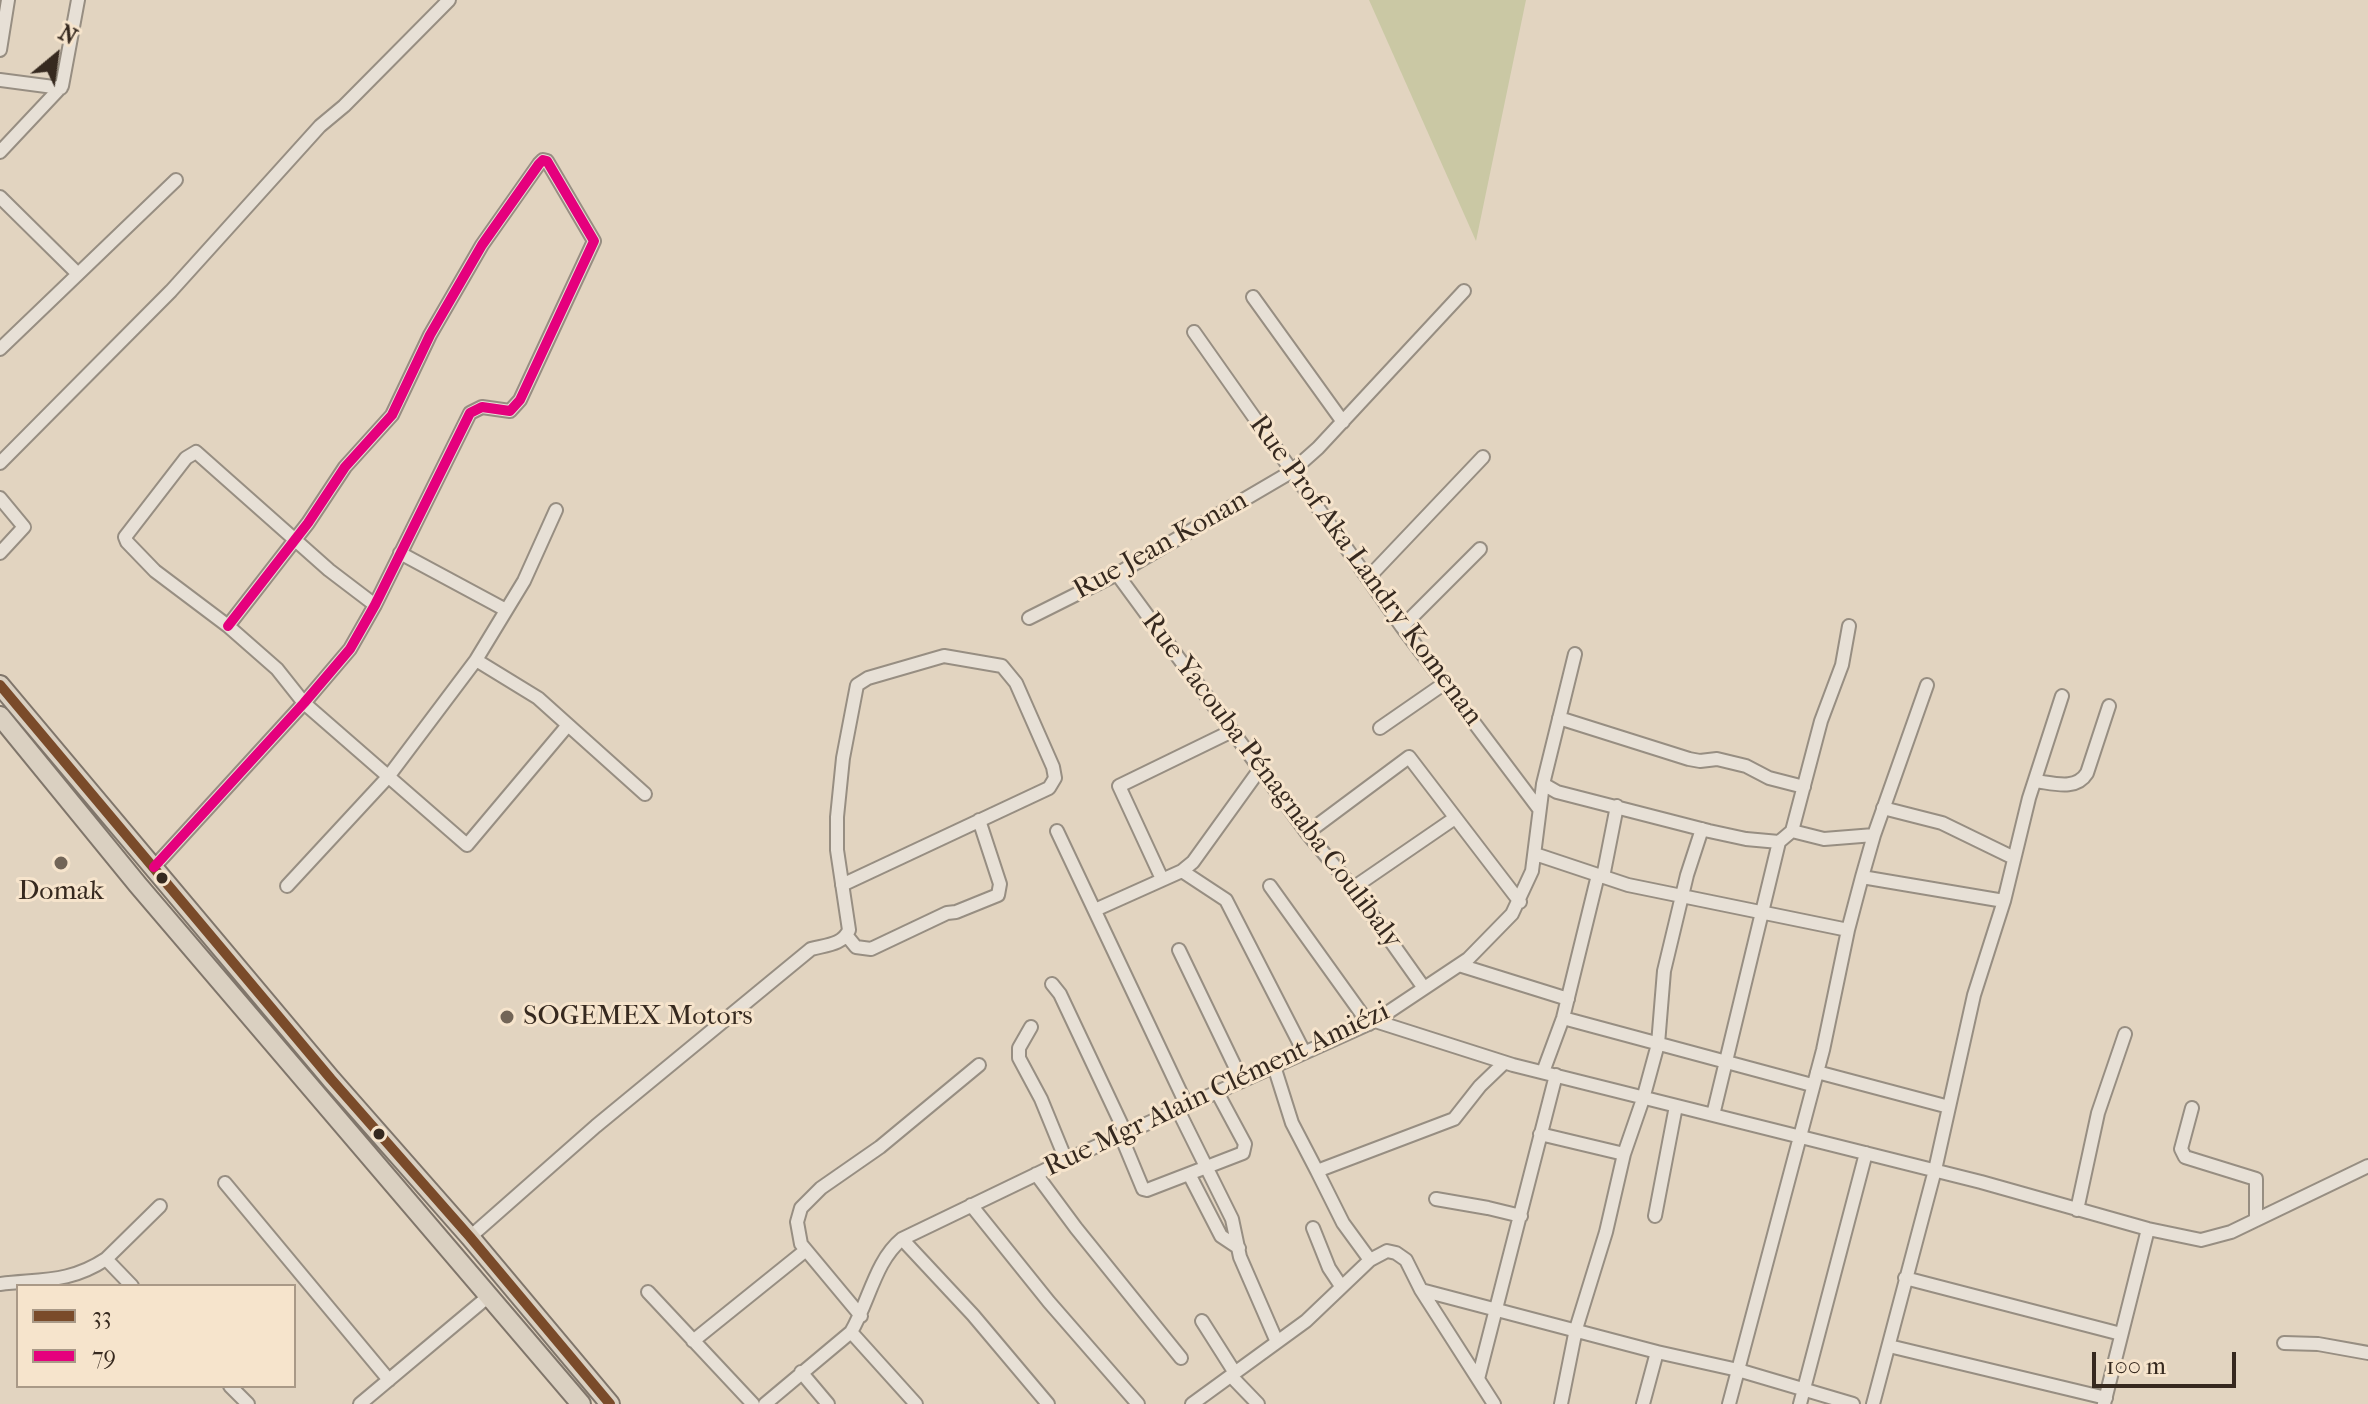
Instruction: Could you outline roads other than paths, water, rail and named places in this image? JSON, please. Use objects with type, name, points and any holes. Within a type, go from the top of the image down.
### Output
[{"type":"main road","points":[[0,685],[331,1079],[470,1237],[610,1404]]},
{"type":"main road","points":[[0,716],[138,885],[581,1404]]},
{"type":"street","points":[[0,50],[8,0]]},
{"type":"street","points":[[0,152],[61,88],[78,0]]},
{"type":"street","points":[[0,463],[171,291],[320,126],[344,106],[449,0]]},
{"type":"street","points":[[0,80],[61,88]]},
{"type":"street","points":[[154,867],[350,649],[470,413],[482,407],[510,411],[516,406],[592,246],[593,235],[547,161],[539,164],[482,245],[430,335],[392,415],[345,467],[308,523],[228,626]]},
{"type":"street","points":[[0,349],[176,180]]},
{"type":"street","points":[[0,197],[78,274]]},
{"type":"street","name":"Rue Jean Konan","points":[[1029,618],[1117,574],[1291,472],[1343,422],[1464,291]]},
{"type":"street","points":[[1253,297],[1343,422]]},
{"type":"street","name":"Rue Prof Aka Landry Komenan","points":[[1194,332],[1402,627],[1539,809]]},
{"type":"street","points":[[375,605],[293,539],[196,452],[186,458],[125,537],[155,571],[228,626],[277,669],[304,703],[467,845],[568,725]]},
{"type":"street","points":[[1368,578],[1483,457]]},
{"type":"street","points":[[0,498],[24,527],[0,553]]},
{"type":"street","points":[[287,886],[388,777],[476,660],[524,581],[556,510]]},
{"type":"street","points":[[1402,627],[1480,549]]},
{"type":"street","points":[[400,553],[506,610]]},
{"type":"street","name":"Rue Yacouba Pénagnaba Coulibaly","points":[[1117,574],[1307,833],[1353,888],[1424,988]]},
{"type":"street","points":[[1713,1115],[1779,842],[1792,831],[1821,721],[1842,665],[1849,626]]},
{"type":"street","name":"Rue Mgr Alain Clément Amiézi","points":[[765,1404],[851,1332],[861,1316],[889,1249],[902,1239],[1066,1160],[1372,1022],[1459,965],[1494,935],[1520,902],[1532,871],[1543,784],[1575,654]]},
{"type":"street","points":[[470,1237],[596,1126],[811,949],[843,940],[847,936],[849,930],[842,885],[837,850],[838,788],[857,685],[944,656],[1002,666],[1010,673],[1053,767],[1055,778],[1049,788],[842,885]]},
{"type":"street","points":[[476,660],[538,698],[645,794]]},
{"type":"street","points":[[1380,728],[1445,683]]},
{"type":"street","points":[[1729,1404],[1817,1072],[1862,877],[1927,685]]},
{"type":"street","points":[[1873,1404],[1935,1170],[1974,995],[2062,696]]},
{"type":"street","points":[[2035,781],[2075,785],[2082,781],[2109,706]]},
{"type":"street","points":[[1559,718],[1689,759],[1717,759],[1746,766],[1769,778],[1804,787]]},
{"type":"street","points":[[1162,879],[1119,786],[1232,731]]},
{"type":"street","points":[[1307,833],[1409,757],[1520,902]]},
{"type":"street","points":[[1095,910],[1182,871],[1193,862],[1260,769]]},
{"type":"street","points":[[1543,784],[1557,792],[1702,829],[1746,839],[1779,842]]},
{"type":"street","points":[[1478,1379],[1521,1216],[1550,1073],[1617,806]]},
{"type":"street","points":[[1883,808],[1942,823],[2014,858]]},
{"type":"street","points":[[1353,888],[1455,818]]},
{"type":"street","points":[[847,936],[856,947],[871,949],[947,913],[998,895],[1000,884],[979,820]]},
{"type":"street","points":[[1561,1404],[1576,1329],[1658,1044],[1664,971],[1702,829]]},
{"type":"street","points":[[1057,831],[1232,1219],[1240,1257],[1277,1342]]},
{"type":"street","points":[[1792,831],[1816,838],[1874,835]]},
{"type":"street","points":[[1535,854],[1628,885],[1848,930]]},
{"type":"street","points":[[1182,871],[1226,900],[1304,1052]]},
{"type":"street","points":[[1862,877],[2004,901]]},
{"type":"street","points":[[1270,886],[1372,1022],[1504,1063],[1935,1170],[2148,1229],[2208,1240],[2368,1166]]},
{"type":"street","points":[[1179,950],[1242,1081]]},
{"type":"street","points":[[1459,965],[1568,999]]},
{"type":"street","points":[[1052,984],[1060,994],[1123,1135],[1143,1189],[1153,1189],[1245,1150],[1245,1144],[1217,1092]]},
{"type":"street","points":[[1563,1018],[1812,1085]]},
{"type":"street","points":[[1031,1027],[1019,1048],[1019,1058],[1041,1099],[1066,1160]]},
{"type":"street","points":[[2077,1210],[2098,1113],[2125,1034]]},
{"type":"street","points":[[1317,1171],[1454,1119],[1480,1086],[1504,1063]]},
{"type":"street","points":[[861,1316],[806,1250],[798,1234],[801,1208],[821,1188],[880,1147],[979,1065]]},
{"type":"street","points":[[1274,1066],[1292,1123],[1343,1223],[1370,1260]]},
{"type":"street","points":[[1817,1072],[1949,1107]]},
{"type":"street","points":[[1655,1216],[1676,1106]]},
{"type":"street","points":[[2192,1108],[2181,1149],[2185,1157],[2256,1179],[2256,1220]]},
{"type":"street","points":[[1540,1134],[1624,1154]]},
{"type":"street","points":[[1800,1404],[1866,1153]]},
{"type":"street","points":[[1036,1174],[1181,1358]]},
{"type":"street","points":[[1189,1174],[1221,1236],[1239,1248]]},
{"type":"street","points":[[225,1183],[389,1380]]},
{"type":"street","points":[[1436,1199],[1521,1216]]},
{"type":"street","points":[[971,1205],[1049,1302],[1138,1404]]},
{"type":"street","points":[[0,1284],[63,1279],[93,1268],[160,1206]]},
{"type":"street","points":[[1313,1228],[1329,1268],[1341,1286]]},
{"type":"street","points":[[1889,1346],[2105,1401],[2148,1229]]},
{"type":"street","points":[[902,1239],[973,1315],[1048,1404]]},
{"type":"street","points":[[693,1341],[806,1250]]},
{"type":"street","points":[[1192,1404],[1306,1321],[1370,1260],[1387,1251],[1406,1260],[1421,1290],[1494,1404]]},
{"type":"street","points":[[106,1259],[130,1284]]},
{"type":"street","points":[[1905,1278],[2121,1334]]},
{"type":"street","points":[[1421,1290],[1738,1370],[1853,1404]]},
{"type":"street","points":[[648,1292],[753,1404]]},
{"type":"street","points":[[360,1404],[490,1295]]},
{"type":"street","points":[[1202,1321],[1233,1374],[1258,1404]]},
{"type":"street","points":[[851,1332],[916,1404]]},
{"type":"street","points":[[2284,1343],[2318,1344],[2368,1353]]},
{"type":"street","points":[[1643,1404],[1657,1352]]},
{"type":"street","points":[[801,1372],[828,1404]]},
{"type":"street","points":[[232,1388],[248,1404]]},
{"type":"place","name":"Domak","points":[[61,863]]},
{"type":"place","name":"SOGEMEX Motors","points":[[507,1017]]}]
